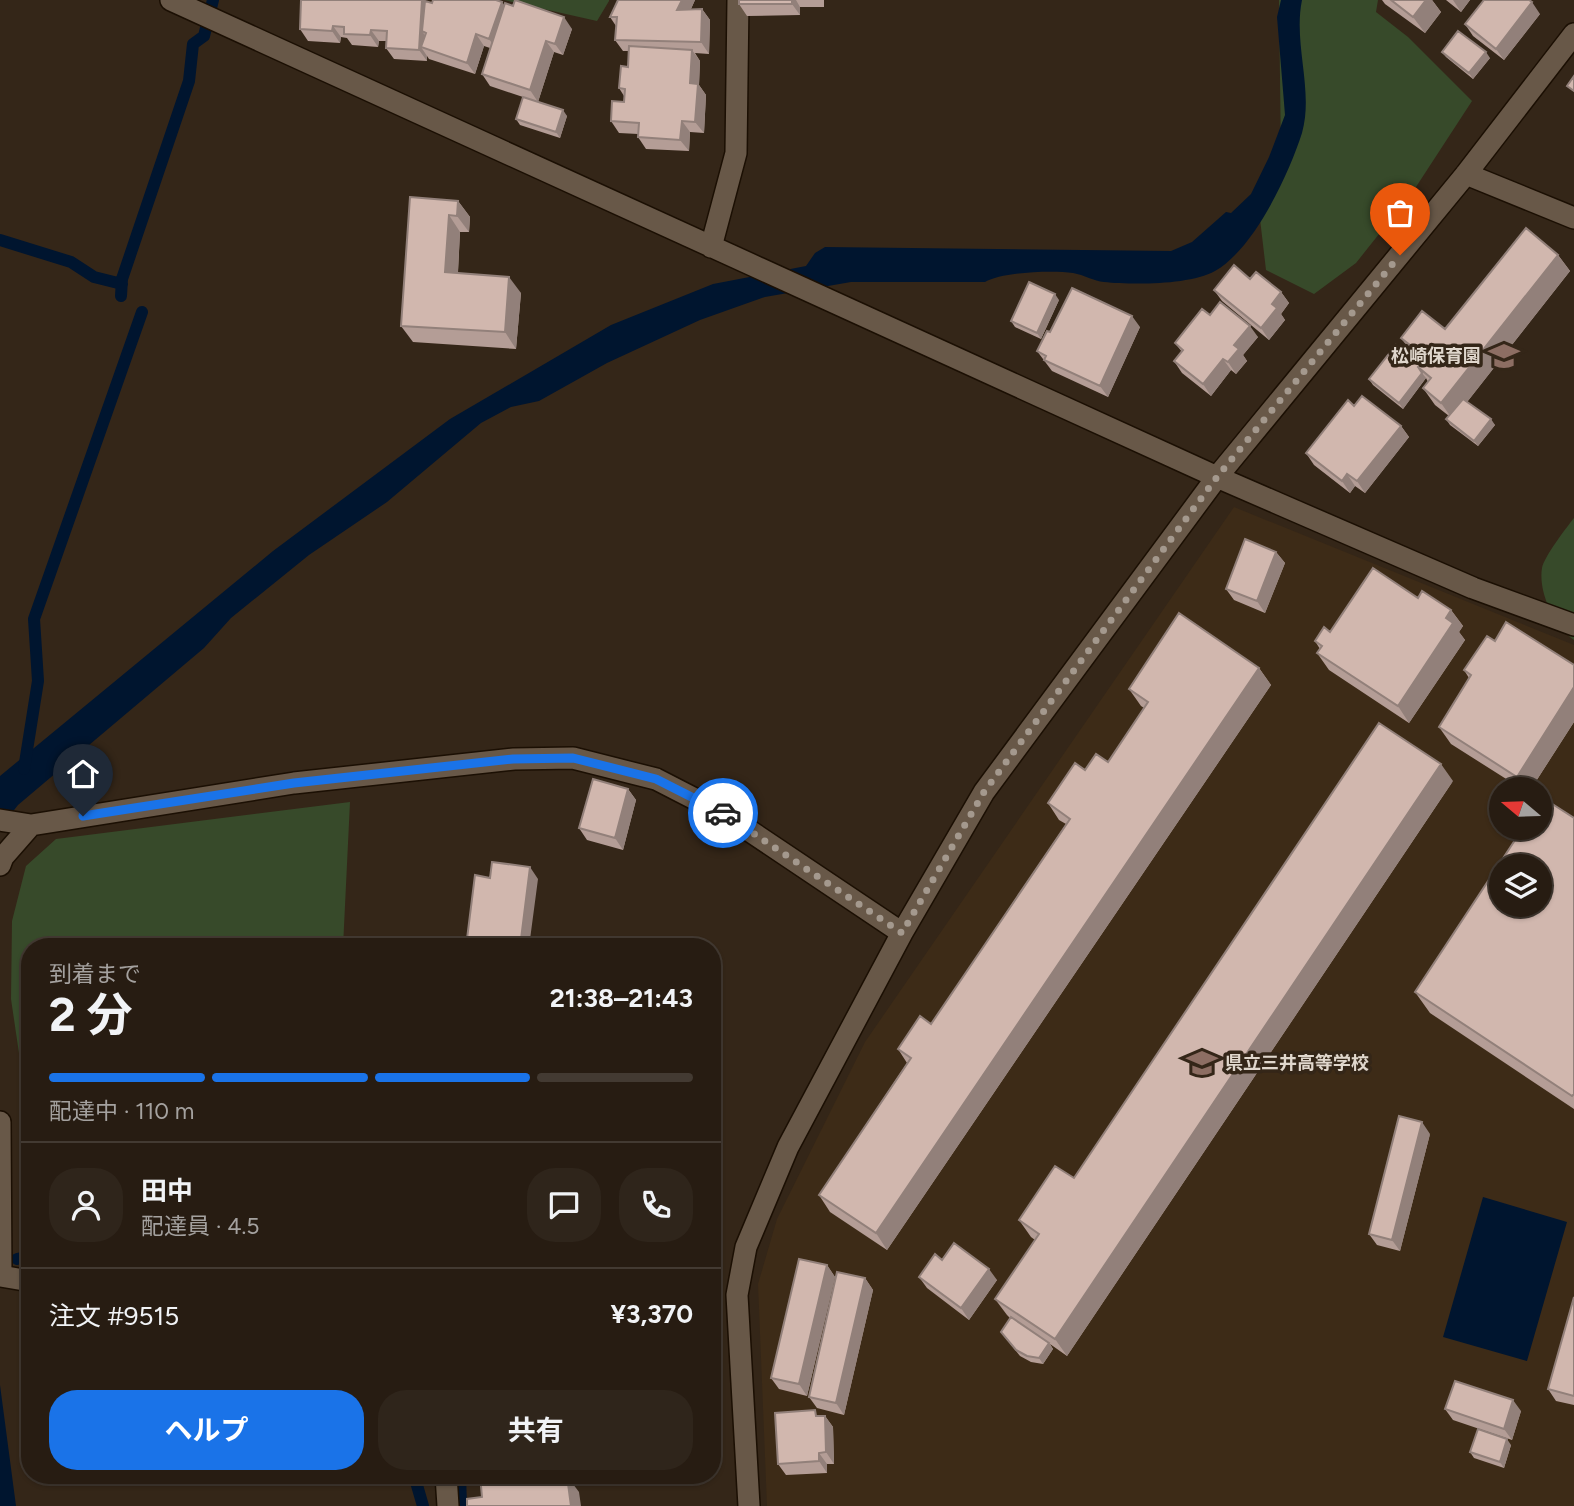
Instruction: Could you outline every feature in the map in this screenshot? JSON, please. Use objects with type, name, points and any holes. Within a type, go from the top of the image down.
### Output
[{"type":"street","points":[[171,0],[1217,477],[1473,588],[1574,625]]},
{"type":"street","points":[[711,247],[736,153],[738,0]]},
{"type":"street","points":[[749,1506],[737,1295],[746,1247],[788,1147],[902,933],[984,792],[1217,477],[1466,174],[1574,34]]},
{"type":"street","points":[[1466,174],[1574,218]]},
{"type":"street","points":[[0,820],[31,825],[294,783],[513,759],[573,758],[656,779],[726,815],[902,933]]},
{"type":"street","points":[[0,864],[31,825]]},
{"type":"street","points":[[0,1122],[1,1276],[21,1279]]},
{"type":"street","points":[[447,1484],[448,1506]]},
{"type":"shaded area","points":[[1234,507],[1574,645],[1574,1506],[767,1506],[758,1284],[777,1219],[865,1042]]},
{"type":"green space","points":[[504,0],[609,0],[609,1],[597,21]]},
{"type":"green space","points":[[1279,0],[1378,0],[1376,12],[1408,37],[1472,101],[1414,190],[1356,263],[1314,294],[1266,270],[1260,219],[1281,156]]},
{"type":"green space","points":[[1574,518],[1574,640],[1560,626],[1549,608],[1541,577],[1547,557]]},
{"type":"green space","points":[[350,802],[343,938],[21,938],[21,1067],[11,999],[12,921],[26,866],[56,839]]},
{"type":"water","points":[[1281,0],[1302,0],[1300,33],[1306,100],[1302,133],[1268,209],[1243,246],[1215,271],[1191,279],[1145,284],[1104,282],[1073,273],[1053,272],[1015,274],[985,282],[851,282],[765,297],[700,320],[607,363],[539,401],[511,407],[481,423],[387,502],[309,555],[231,618],[204,648],[18,805],[0,828],[0,776],[273,551],[450,419],[611,325],[713,284],[806,266],[815,253],[825,247],[1171,251],[1192,242],[1226,212],[1231,213],[1251,194],[1285,115],[1277,17]]},
{"type":"water","points":[[1483,1197],[1567,1222],[1527,1361],[1443,1337]]},
{"type":"water","points":[[0,1385],[16,1506],[0,1506]]},
{"type":"building","points":[[301,0],[422,0],[419,50],[386,48],[387,31],[371,30],[370,35],[344,34],[344,27],[333,26],[332,31],[300,29]]},
{"type":"building","points":[[433,0],[502,2],[489,39],[476,34],[467,63],[421,47],[426,33],[422,31],[425,1],[432,3]]},
{"type":"building","points":[[515,0],[564,17],[555,44],[546,41],[530,90],[482,74],[505,3],[513,6]]},
{"type":"building","points":[[618,0],[682,0],[677,10],[702,9],[701,42],[615,40],[617,17],[610,17]]},
{"type":"building","points":[[739,0],[792,0],[792,4],[739,4]]},
{"type":"building","points":[[1391,0],[1426,0],[1413,17]]},
{"type":"building","points":[[1484,0],[1532,2],[1496,49],[1465,24]]},
{"type":"building","points":[[1458,31],[1486,52],[1469,73],[1442,52]]},
{"type":"building","points":[[629,46],[692,50],[690,83],[698,84],[695,122],[682,121],[680,140],[638,137],[639,123],[611,121],[612,101],[624,102],[625,89],[619,88],[621,66],[628,67]]},
{"type":"building","points":[[1574,76],[1574,91],[1567,86]]},
{"type":"building","points":[[523,97],[563,110],[556,132],[516,119]]},
{"type":"building","points":[[410,197],[458,201],[457,216],[449,215],[445,272],[509,277],[505,332],[401,326]]},
{"type":"building","points":[[1526,228],[1558,255],[1441,403],[1423,388],[1431,378],[1418,367],[1427,358],[1401,338],[1422,311],[1445,329]]},
{"type":"building","points":[[1234,265],[1250,279],[1256,272],[1281,292],[1272,304],[1277,308],[1261,328],[1214,290]]},
{"type":"building","points":[[1029,282],[1055,294],[1037,333],[1011,321]]},
{"type":"building","points":[[1072,288],[1132,316],[1100,386],[1044,360],[1046,356],[1037,351],[1047,331],[1050,332]]},
{"type":"building","points":[[1220,302],[1250,326],[1234,345],[1239,349],[1228,362],[1223,359],[1203,384],[1174,361],[1183,350],[1175,343],[1202,309],[1210,315]]},
{"type":"building","points":[[1396,345],[1421,364],[1418,367],[1422,373],[1399,403],[1369,379]]},
{"type":"building","points":[[1362,396],[1401,426],[1357,481],[1347,474],[1342,481],[1306,453],[1348,400],[1354,406]]},
{"type":"building","points":[[1463,399],[1491,419],[1474,441],[1446,419]]},
{"type":"building","points":[[1245,539],[1276,552],[1257,601],[1226,589]]},
{"type":"building","points":[[1373,568],[1418,598],[1422,591],[1451,610],[1446,618],[1453,623],[1398,706],[1317,653],[1322,646],[1315,641],[1324,627],[1330,632]]},
{"type":"building","points":[[1179,613],[1259,668],[876,1233],[819,1195],[911,1058],[898,1049],[920,1016],[931,1024],[1070,819],[1048,803],[1075,763],[1085,770],[1096,754],[1108,762],[1148,702],[1129,689]]},
{"type":"building","points":[[1506,622],[1574,665],[1574,687],[1517,777],[1439,727],[1471,675],[1464,670],[1487,636],[1495,641]]},
{"type":"building","points":[[1379,723],[1441,764],[1055,1339],[995,1299],[1039,1234],[1019,1220],[1055,1166],[1074,1178]]},
{"type":"building","points":[[593,779],[628,789],[615,838],[579,828]]},
{"type":"building","points":[[1552,804],[1574,818],[1572,1096],[1415,992],[1489,880],[1489,917],[1552,917],[1552,854],[1506,854],[1515,840],[1552,840]]},
{"type":"building","points":[[492,862],[530,867],[521,938],[467,938],[475,875],[490,878]]},
{"type":"building","points":[[1399,1116],[1422,1122],[1392,1240],[1369,1234]]},
{"type":"building","points":[[954,1243],[989,1269],[961,1308],[919,1277],[935,1254],[942,1260]]},
{"type":"building","points":[[799,1259],[827,1265],[799,1384],[771,1378]]},
{"type":"building","points":[[837,1272],[865,1278],[836,1403],[809,1397]]},
{"type":"building","points":[[1574,1297],[1574,1396],[1548,1389]]},
{"type":"building","points":[[1011,1317],[1049,1343],[1039,1358],[1016,1350],[1001,1332]]},
{"type":"building","points":[[1455,1381],[1513,1400],[1504,1429],[1445,1409]]},
{"type":"building","points":[[815,1410],[816,1416],[825,1416],[826,1452],[819,1453],[819,1461],[778,1464],[775,1413]]},
{"type":"building","points":[[1478,1429],[1507,1439],[1500,1462],[1470,1452]]},
{"type":"building","points":[[481,1484],[568,1484],[571,1506],[467,1506],[467,1499],[482,1497]]},
{"type":"waterway","points":[[121,296],[122,279],[189,81],[193,44],[204,36],[213,0]]},
{"type":"waterway","points":[[0,240],[71,262],[94,277],[122,284]]},
{"type":"waterway","points":[[24,769],[38,681],[34,619],[142,312]]},
{"type":"waterway","points":[[17,1259],[21,1258]]},
{"type":"waterway","points":[[417,1484],[423,1506]]},
{"type":"waterway","points":[[460,1484],[461,1506]]},
{"type":"way so far","points":[[723,813],[902,933],[984,792],[1217,477],[1400,255]]},
{"type":"place","name":"松崎保育園","points":[[1504,356]]},
{"type":"place","name":"県立三井高等学校","points":[[1202,1063]]},
{"type":"route","points":[[83,816],[294,783],[513,759],[573,758],[656,779],[723,813]]}]
